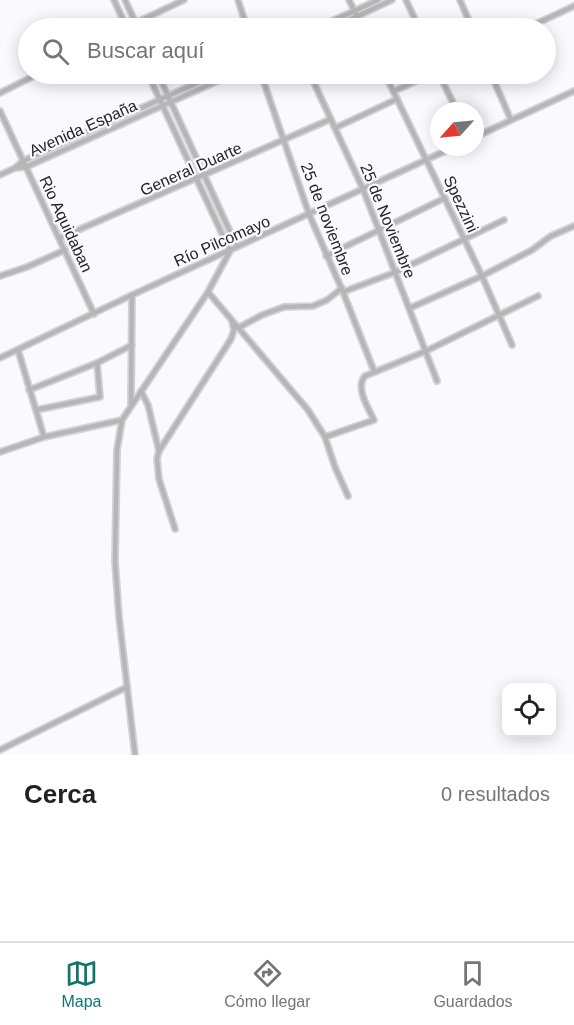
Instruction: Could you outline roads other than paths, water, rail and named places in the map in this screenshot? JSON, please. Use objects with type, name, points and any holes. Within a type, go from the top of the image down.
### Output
[{"type":"street","points":[[114,0],[122,18]]},
{"type":"street","points":[[124,0],[132,18]]},
{"type":"street","points":[[151,18],[184,0]]},
{"type":"street","points":[[238,0],[244,18]]},
{"type":"street","points":[[349,0],[358,18]]},
{"type":"street","points":[[349,18],[378,0]]},
{"type":"street","points":[[345,18],[392,0]]},
{"type":"street","points":[[406,0],[414,18]]},
{"type":"street","points":[[460,0],[468,18]]},
{"type":"street","points":[[548,18],[574,6]]},
{"type":"street","points":[[0,93],[18,84]]},
{"type":"street","points":[[135,755],[118,617],[115,561],[117,450],[122,420],[208,292],[230,251],[153,84]]},
{"type":"street","points":[[163,84],[237,247]]},
{"type":"street","name":"Avenida España","points":[[0,175],[197,84]]},
{"type":"street","name":"Avenida España","points":[[169,98],[206,84]]},
{"type":"street","name":"25 de noviembre","points":[[265,84],[309,214],[343,290],[374,371]]},
{"type":"street","name":"25 de Noviembre","points":[[315,84],[363,189],[437,381]]},
{"type":"street","name":"Spezzini","points":[[390,84],[482,276],[512,345]]},
{"type":"street","points":[[394,91],[409,84]]},
{"type":"street","points":[[445,84],[453,102]]},
{"type":"street","points":[[495,84],[511,120]]},
{"type":"street","points":[[484,133],[574,91]]},
{"type":"street","points":[[335,128],[397,99]]},
{"type":"street","name":"Rio Aquidaban","points":[[0,111],[94,314]]},
{"type":"street","name":"General Duarte","points":[[60,238],[331,119]]},
{"type":"street","name":"Río Pilcomayo","points":[[0,358],[435,156]]},
{"type":"street","points":[[326,256],[445,198]]},
{"type":"street","points":[[238,328],[262,315],[284,307],[313,306],[343,290],[396,272],[504,220]]},
{"type":"street","points":[[410,308],[482,276],[532,250],[551,236],[574,226]]},
{"type":"street","points":[[0,276],[65,250]]},
{"type":"street","points":[[208,292],[308,410],[325,437],[348,496]]},
{"type":"street","points":[[131,406],[132,295]]},
{"type":"street","points":[[325,437],[374,420],[360,384],[365,376],[426,351],[538,296]]},
{"type":"street","points":[[175,529],[159,479],[157,459],[159,451],[231,339],[234,330],[232,321]]},
{"type":"street","points":[[29,390],[97,363],[132,345]]},
{"type":"street","points":[[18,350],[44,438]]},
{"type":"street","points":[[36,410],[100,397],[97,363]]},
{"type":"street","points":[[141,391],[148,405],[159,451]]},
{"type":"street","points":[[0,452],[44,438],[122,420]]},
{"type":"street","points":[[0,750],[127,687]]}]
